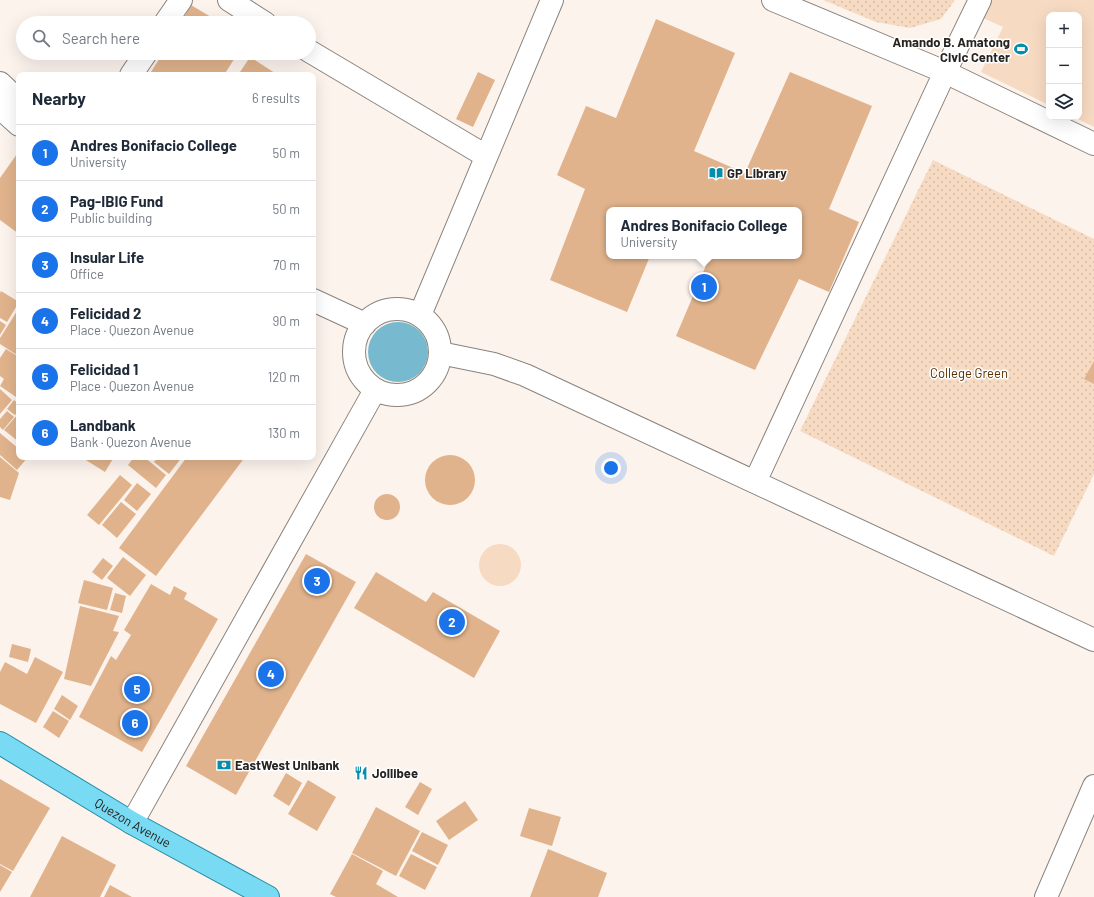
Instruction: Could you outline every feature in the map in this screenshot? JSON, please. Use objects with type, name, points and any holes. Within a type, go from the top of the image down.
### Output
[{"type":"main road","name":"Quezon Avenue","points":[[0,744],[132,823],[268,897]]},
{"type":"lane","points":[[170,16],[181,0]]},
{"type":"lane","points":[[229,0],[254,16]]},
{"type":"lane","points":[[420,315],[552,0]]},
{"type":"lane","points":[[773,0],[945,72],[1094,144]]},
{"type":"lane","points":[[755,482],[945,72],[980,0]]},
{"type":"lane","points":[[316,55],[486,156]]},
{"type":"lane","points":[[133,72],[141,60]]},
{"type":"lane","points":[[0,83],[16,98]]},
{"type":"lane","points":[[0,108],[16,122]]},
{"type":"lane","points":[[316,301],[365,324]]},
{"type":"lane","points":[[397,309],[420,315],[429,322],[439,342],[440,354],[438,366],[432,378],[412,393],[400,396],[375,390],[366,382],[358,371],[354,347],[358,334],[365,324],[374,316],[385,311],[397,309]]},
{"type":"lane","points":[[440,354],[494,364],[526,375],[1094,640]]},
{"type":"lane","points":[[132,823],[375,390]]},
{"type":"lane","points":[[1046,897],[1094,786]]},
{"type":"green space","points":[[823,0],[955,0],[941,19],[910,28],[876,22]]},
{"type":"green space","name":"Amando B. Amatong Civic Center","points":[[991,0],[1094,0],[1094,127],[1080,120],[1082,120],[1082,12],[1046,12],[1046,104],[981,72],[1003,27],[983,18]]},
{"type":"green space","name":"College Green","points":[[933,160],[1094,239],[1094,474],[1054,556],[800,431]]},
{"type":"green space","points":[[496,544],[504,544],[512,547],[518,553],[521,565],[518,577],[512,583],[504,586],[496,586],[488,583],[482,577],[479,569],[479,561],[482,553],[488,547]]},
{"type":"water","points":[[398,322],[415,327],[423,335],[428,352],[423,369],[415,377],[398,382],[381,377],[373,369],[368,352],[373,335],[381,327]]},
{"type":"building","points":[[191,5],[209,16],[185,16]]},
{"type":"building","points":[[656,19],[735,53],[694,151],[745,173],[790,72],[872,106],[829,209],[859,222],[829,292],[799,279],[755,370],[676,336],[709,259],[802,259],[802,207],[606,207],[606,259],[649,259],[627,312],[550,280],[585,189],[557,175],[586,106],[616,118]]},
{"type":"building","points":[[159,60],[234,60],[226,72],[151,72]]},
{"type":"building","points":[[248,60],[255,60],[273,72],[240,72]]},
{"type":"building","points":[[478,72],[495,80],[473,127],[456,119]]},
{"type":"building","points":[[16,155],[16,232],[0,220],[0,178]]},
{"type":"building","points":[[1,291],[16,300],[16,307],[7,322],[0,318]]},
{"type":"building","points":[[16,313],[16,354],[0,344],[0,338]]},
{"type":"building","points":[[0,321],[6,325],[0,335]]},
{"type":"building","points":[[6,349],[16,355],[16,397],[0,386],[4,379],[0,376],[0,358]]},
{"type":"building","points":[[1094,361],[1094,384],[1084,379]]},
{"type":"building","points":[[0,389],[12,400],[0,414]]},
{"type":"building","points":[[14,400],[16,402],[15,415],[7,409]]},
{"type":"building","points":[[7,411],[14,417],[3,430],[0,427],[0,419]]},
{"type":"building","points":[[16,416],[16,440],[4,430]]},
{"type":"building","points":[[0,433],[16,446],[16,460],[25,460],[17,470],[0,455]]},
{"type":"building","points":[[445,455],[455,455],[468,462],[475,475],[475,485],[468,498],[455,505],[445,505],[436,501],[429,494],[425,485],[425,475],[429,466],[436,459]]},
{"type":"building","points":[[0,457],[19,473],[10,500],[0,497]]},
{"type":"building","points":[[86,460],[112,460],[105,472]]},
{"type":"building","points":[[132,460],[148,460],[166,475],[156,488],[128,465]]},
{"type":"building","points":[[156,460],[180,460],[169,474],[154,462]]},
{"type":"building","points":[[185,460],[243,460],[156,576],[119,548]]},
{"type":"building","points":[[120,475],[132,485],[99,525],[87,515]]},
{"type":"building","points":[[137,483],[151,494],[137,511],[124,500]]},
{"type":"building","points":[[387,494],[396,498],[400,507],[396,516],[387,520],[378,516],[374,507],[378,498]]},
{"type":"building","points":[[121,502],[136,514],[117,538],[102,525]]},
{"type":"building","points":[[306,554],[356,582],[236,795],[186,766]]},
{"type":"building","points":[[123,557],[146,575],[130,596],[107,578]]},
{"type":"building","points":[[103,558],[113,566],[102,580],[92,572]]},
{"type":"building","points":[[376,572],[426,602],[433,592],[500,631],[474,678],[354,608]]},
{"type":"building","points":[[84,580],[113,588],[107,610],[78,603]]},
{"type":"building","points":[[151,584],[170,595],[174,586],[187,593],[184,599],[218,619],[142,752],[79,717],[111,656],[116,660],[131,635],[124,630]]},
{"type":"building","points":[[115,593],[126,596],[122,613],[110,610]]},
{"type":"building","points":[[80,606],[119,616],[113,631],[119,632],[91,686],[64,679]]},
{"type":"building","points":[[12,644],[31,649],[28,662],[9,657]]},
{"type":"building","points":[[35,657],[63,672],[36,723],[0,704],[0,672],[5,662],[27,674]]},
{"type":"building","points":[[62,695],[78,706],[70,720],[54,709]]},
{"type":"building","points":[[53,711],[69,721],[59,738],[43,727]]},
{"type":"building","points":[[286,773],[302,783],[289,806],[273,796]]},
{"type":"building","points":[[0,779],[50,808],[13,871],[0,864]]},
{"type":"building","points":[[308,780],[336,797],[317,831],[288,814]]},
{"type":"building","points":[[420,782],[432,789],[418,815],[405,807]]},
{"type":"building","points":[[465,801],[478,820],[449,840],[436,821]]},
{"type":"building","points":[[376,807],[420,831],[396,876],[352,853]]},
{"type":"building","points":[[529,808],[561,817],[552,846],[520,836]]},
{"type":"building","points":[[422,832],[448,845],[438,865],[412,851]]},
{"type":"building","points":[[62,836],[116,865],[100,897],[30,897]]},
{"type":"building","points":[[548,849],[607,873],[598,897],[530,897]]},
{"type":"building","points":[[352,854],[383,871],[376,884],[398,897],[336,897],[330,894]]},
{"type":"building","points":[[411,854],[437,867],[425,890],[399,876]]},
{"type":"building","points":[[0,865],[12,872],[0,892]]},
{"type":"building","points":[[110,885],[132,897],[104,897]]},
{"type":"place","name":"Amando B. Amatong Civic Center","points":[[1021,49]]},
{"type":"place","name":"GP Library","points":[[716,173]]},
{"type":"place","name":"Andres Bonifacio College","points":[[704,287]]},
{"type":"place","name":"Insular Life","points":[[317,581]]},
{"type":"place","name":"Pag-IBIG Fund","points":[[452,622]]},
{"type":"place","name":"Felicidad 2","points":[[271,674]]},
{"type":"place","name":"Felicidad 1","points":[[137,689]]},
{"type":"place","name":"Landbank","points":[[135,723]]},
{"type":"place","name":"EastWest Unibank","points":[[224,765]]},
{"type":"place","name":"Jollibee","points":[[361,773]]}]
